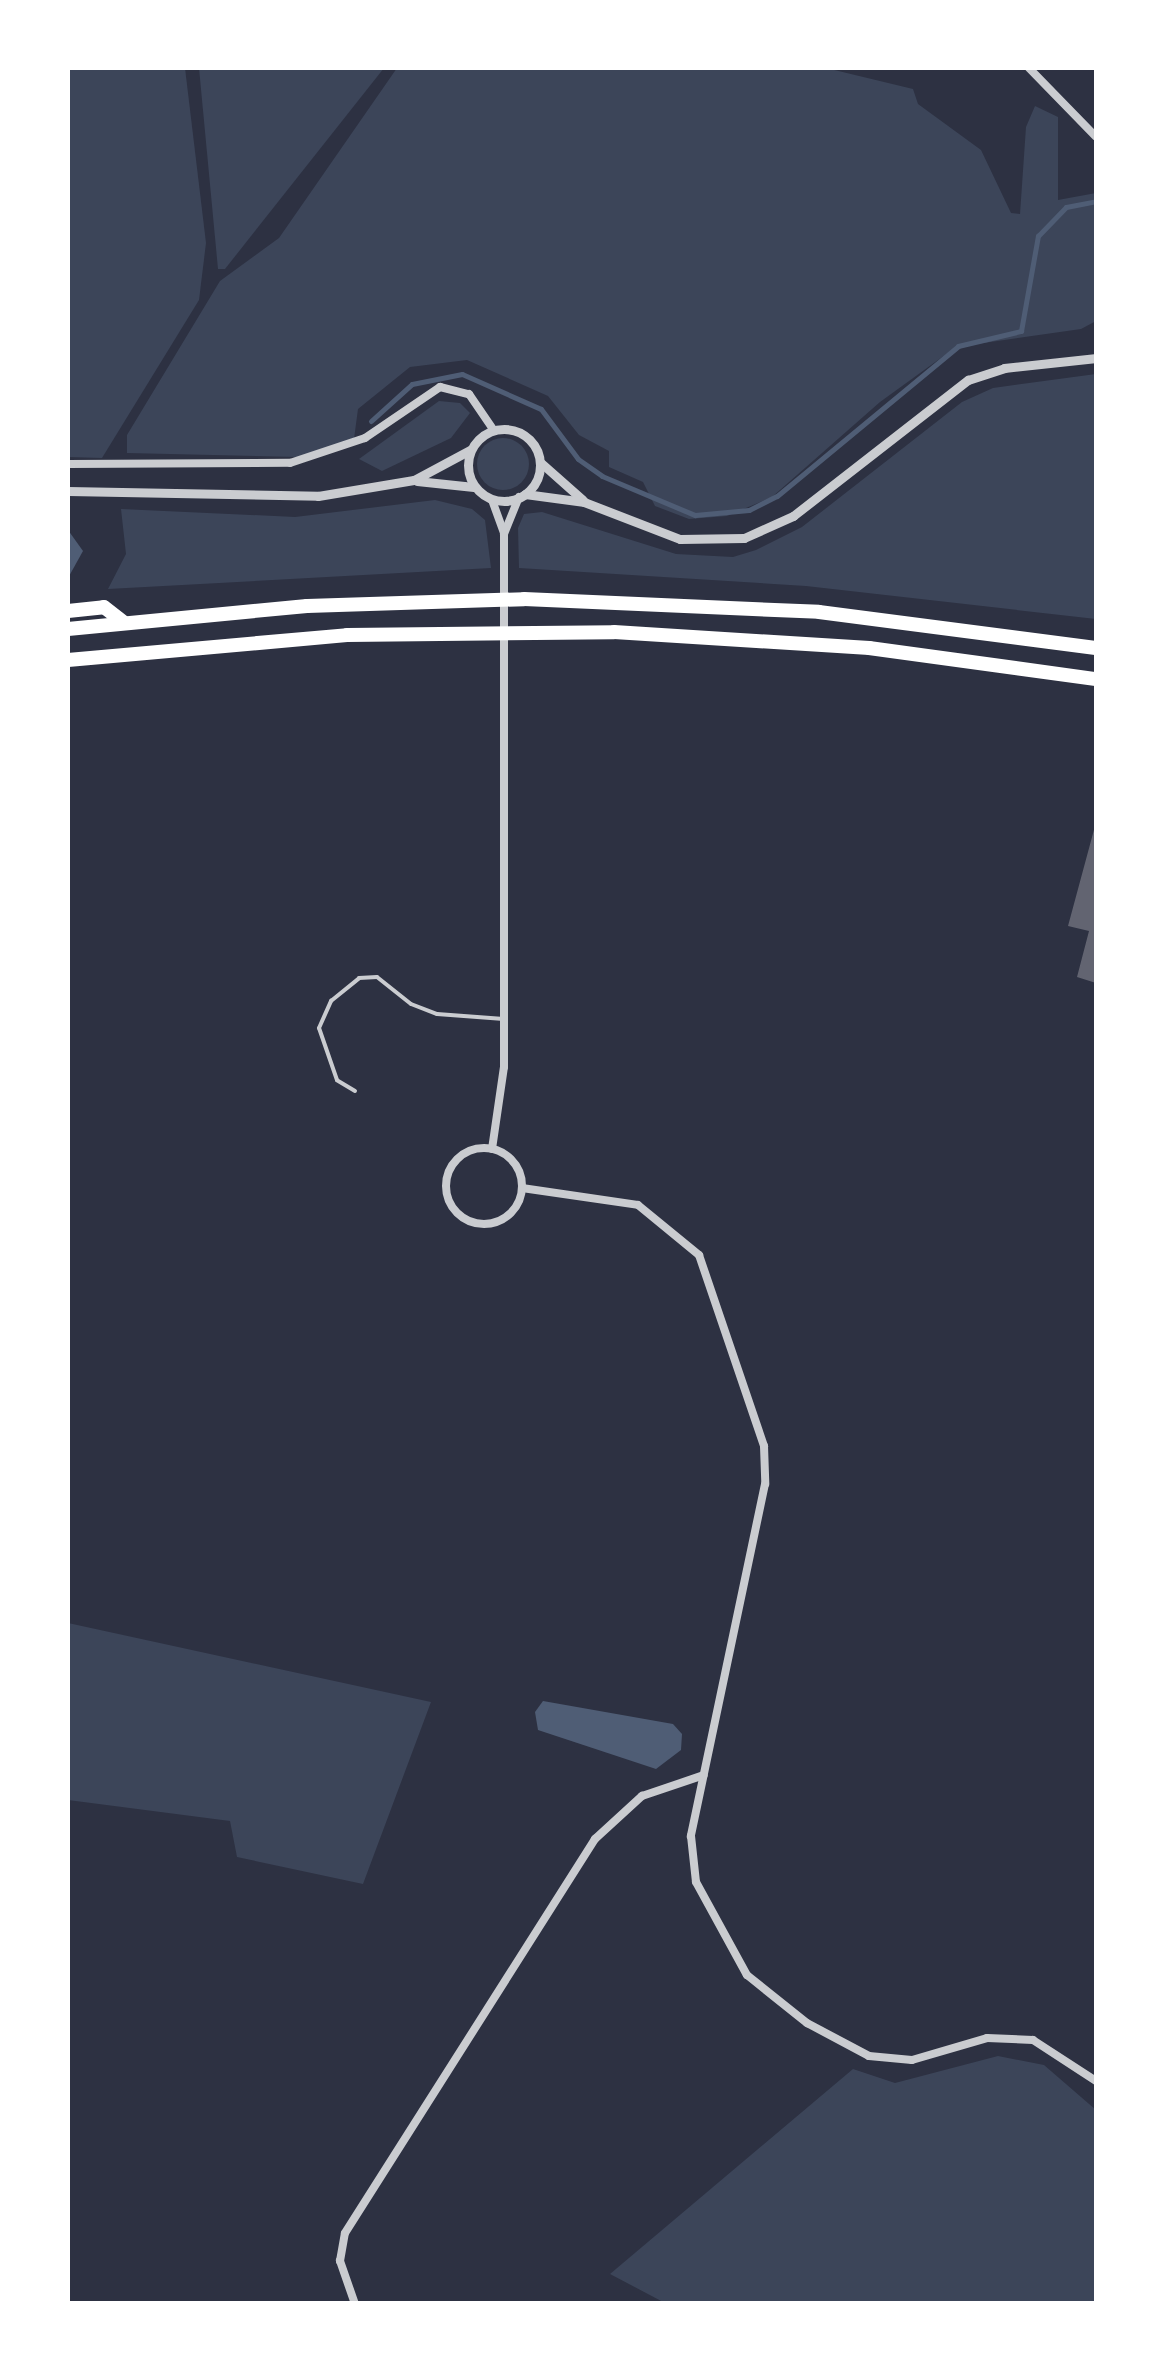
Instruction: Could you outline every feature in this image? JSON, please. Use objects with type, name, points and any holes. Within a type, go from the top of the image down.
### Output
[{"type":"highway","points":[[68,629],[390,602],[617,600],[818,612],[1096,648]]},
{"type":"highway","points":[[68,611],[104,607],[123,622]]},
{"type":"highway","points":[[68,660],[346,634],[614,632],[869,648],[1096,679]]},
{"type":"street","points":[[1029,68],[1096,136]]},
{"type":"street","points":[[492,500],[522,496],[584,502],[680,539],[744,538],[793,516],[968,380],[1004,368],[1096,358]]},
{"type":"street","points":[[68,464],[290,464],[365,438],[440,387],[469,394],[493,430]]},
{"type":"street","points":[[414,480],[470,450],[493,430],[519,431],[540,462],[584,502]]},
{"type":"street","points":[[470,450],[474,487]]},
{"type":"street","points":[[504,534],[540,462]]},
{"type":"street","points":[[68,491],[284,499],[414,480],[474,487],[492,500],[504,534],[504,1067],[492,1149]]},
{"type":"street","points":[[492,1149],[514,1163],[522,1188],[512,1213],[496,1222],[462,1218],[450,1204],[446,1187],[455,1162],[492,1149]]},
{"type":"street","points":[[522,1188],[638,1206],[673,1228],[699,1256],[764,1446],[765,1484],[691,1836],[696,1882],[746,1975],[806,2022],[869,2056],[912,2060],[987,2038],[1033,2040],[1096,2081]]},
{"type":"street","points":[[356,2304],[340,2260],[345,2233],[595,1839],[642,1796],[704,1775]]},
{"type":"lane","points":[[355,1090],[337,1080],[319,1028],[331,1001],[359,978],[377,977],[411,1004],[437,1014],[504,1019]]},
{"type":"shaded area","points":[[68,68],[185,68],[206,243],[199,300],[102,458],[68,457]]},
{"type":"shaded area","points":[[199,68],[384,68],[225,269],[218,269]]},
{"type":"shaded area","points":[[397,68],[826,68],[913,89],[918,104],[981,150],[1011,213],[1020,214],[1026,127],[1035,106],[1058,117],[1058,200],[1096,193],[1096,321],[1081,329],[956,347],[880,402],[772,497],[727,516],[689,519],[655,506],[643,482],[609,467],[609,451],[579,435],[548,396],[467,360],[410,367],[358,409],[354,439],[298,457],[127,453],[127,435],[220,281],[279,238]]},
{"type":"shaded area","points":[[1096,374],[1096,619],[806,586],[519,568],[518,528],[524,514],[542,512],[676,554],[733,557],[756,550],[802,527],[962,402],[993,388]]},
{"type":"shaded area","points":[[439,401],[460,403],[470,413],[451,438],[382,471],[359,459]]},
{"type":"shaded area","points":[[503,438],[521,446],[529,464],[521,482],[503,490],[485,482],[477,464],[485,446]]},
{"type":"shaded area","points":[[435,500],[472,509],[485,520],[491,568],[108,589],[126,554],[121,509],[295,517]]},
{"type":"shaded area","points":[[68,530],[83,551],[68,578]]},
{"type":"shaded area","points":[[68,1623],[431,1702],[363,1884],[237,1857],[230,1821],[68,1800]]},
{"type":"shaded area","points":[[543,1701],[673,1724],[682,1734],[681,1750],[656,1769],[538,1730],[535,1712]]},
{"type":"shaded area","points":[[998,2056],[1044,2065],[1096,2110],[1096,2303],[665,2303],[610,2274],[853,2069],[895,2083]]},
{"type":"building","points":[[1095,826],[1096,983],[1077,977],[1089,931],[1068,926]]},
{"type":"waterway","points":[[371,421],[412,384],[462,374],[541,409],[578,459],[602,476],[695,515],[749,510],[777,496],[958,346],[1021,331],[1038,236],[1066,207],[1096,201]]}]
